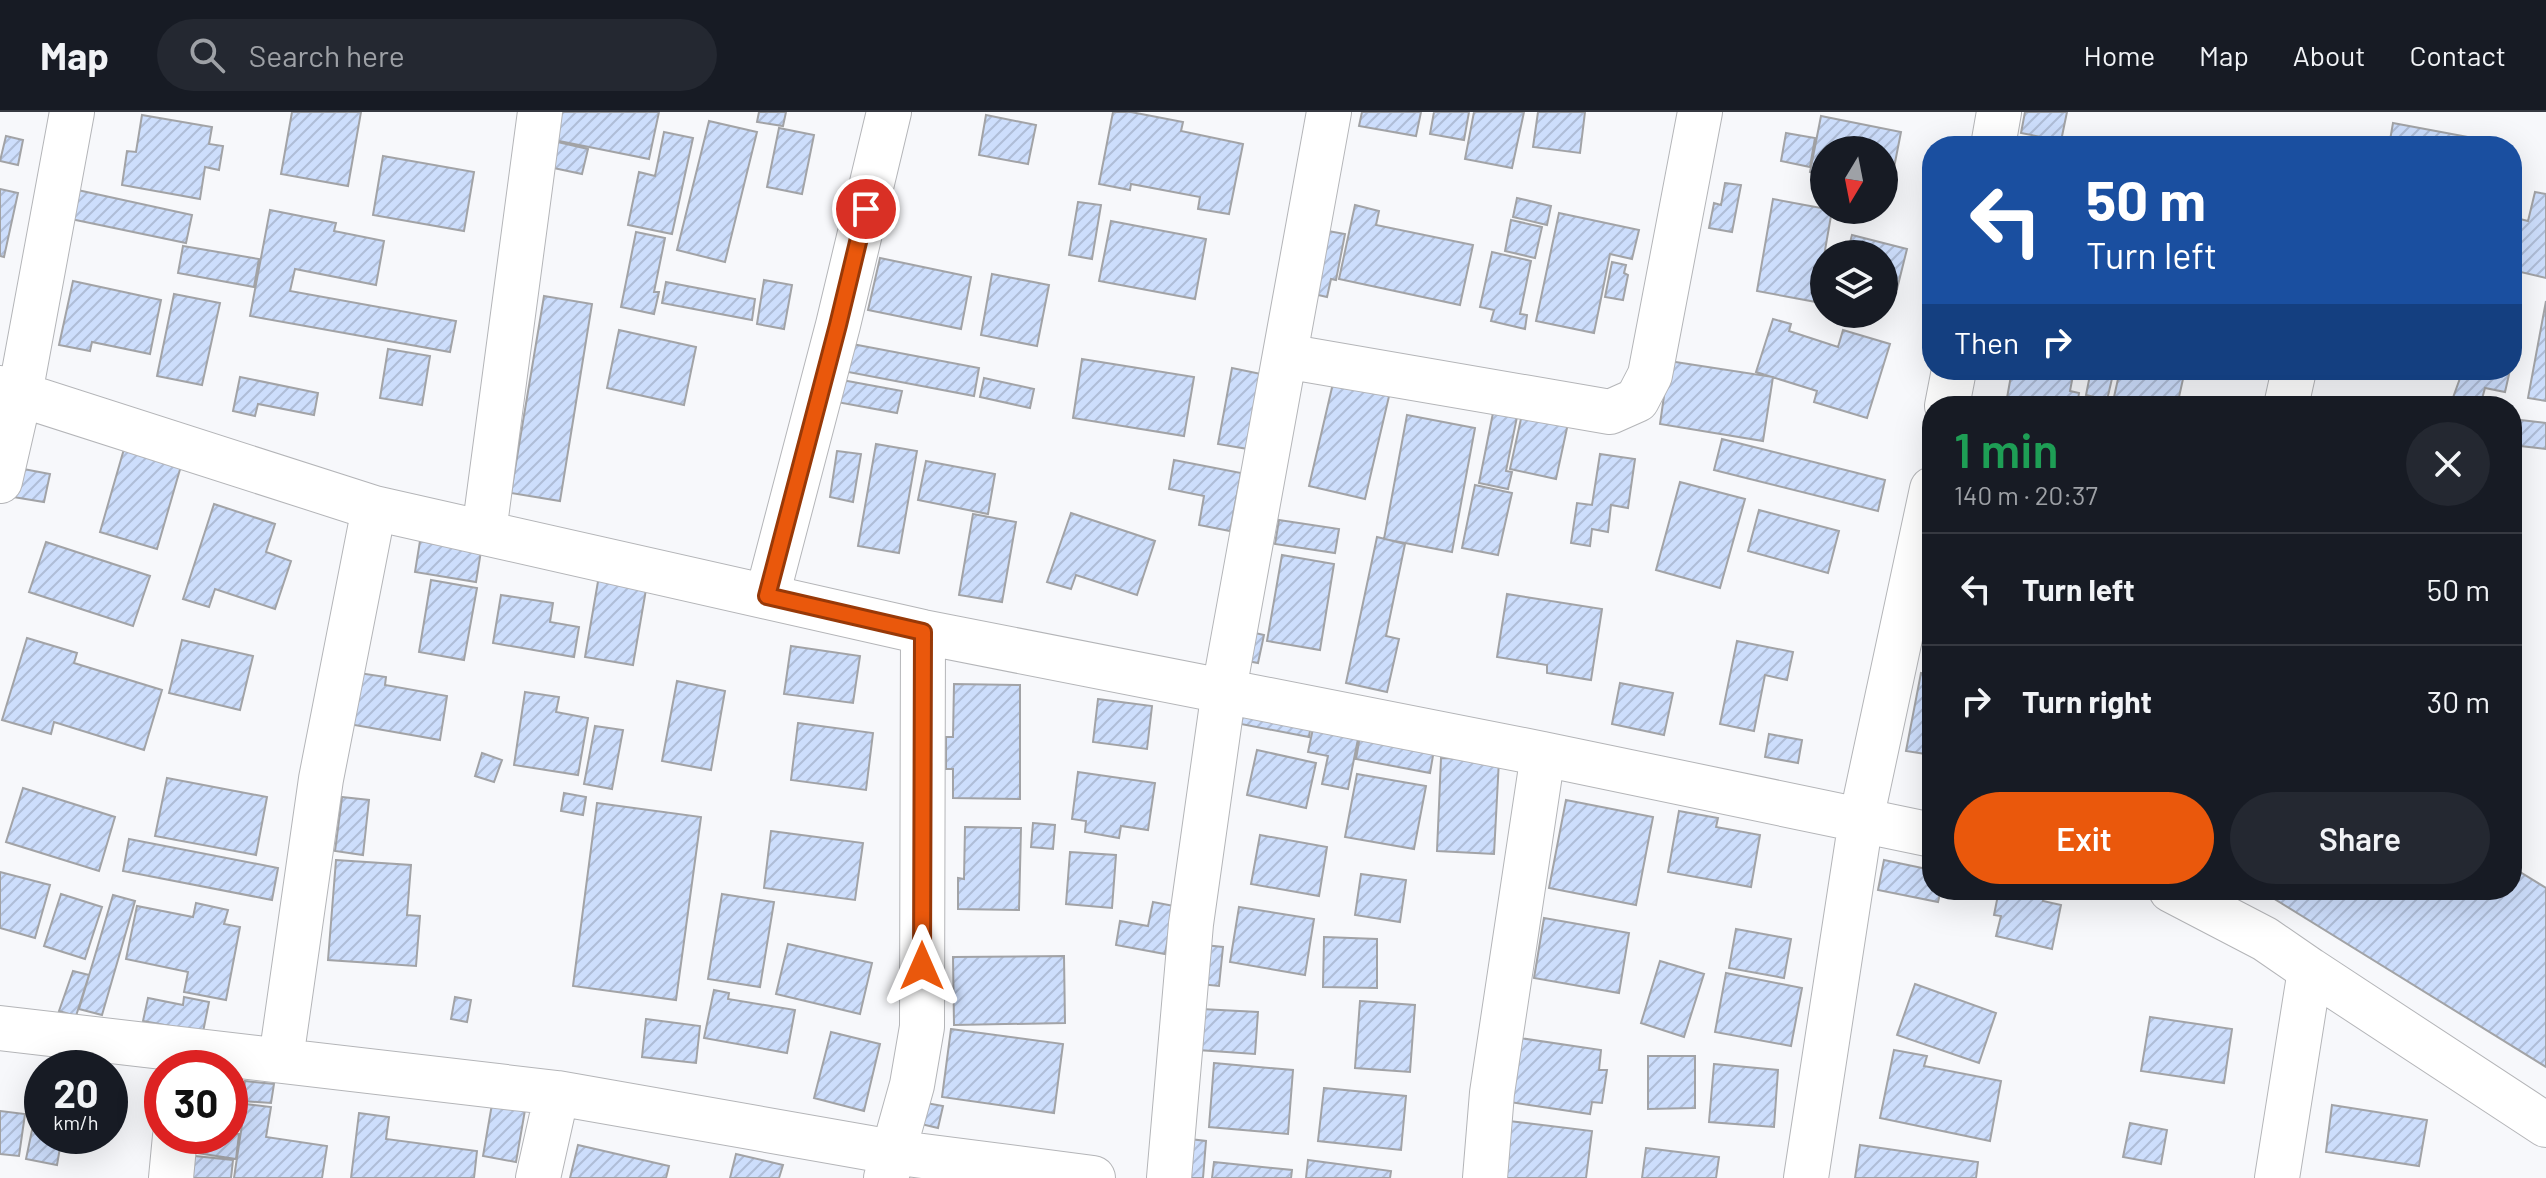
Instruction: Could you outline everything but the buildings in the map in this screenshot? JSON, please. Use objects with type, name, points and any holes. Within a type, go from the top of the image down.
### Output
[{"type":"street","points":[[0,481],[10,391],[72,112]]},
{"type":"street","points":[[484,532],[540,112]]},
{"type":"street","points":[[767,596],[838,325],[889,112]]},
{"type":"street","points":[[1169,1178],[1191,924],[1224,690],[1329,112]]},
{"type":"street","points":[[1285,356],[1610,412],[1637,400],[1650,375],[1700,112]]},
{"type":"street","points":[[1995,136],[1999,112]]},
{"type":"street","points":[[10,391],[374,508],[923,632],[1543,754],[1922,833]]},
{"type":"street","points":[[281,1059],[321,779],[374,508]]},
{"type":"street","points":[[1806,1178],[1861,820],[1922,536]]},
{"type":"street","points":[[889,1165],[912,1085],[922,1027],[923,632]]},
{"type":"street","points":[[1485,1178],[1492,1093],[1543,754]]},
{"type":"street","points":[[2190,900],[2265,939],[2546,1125]]},
{"type":"street","points":[[2277,1178],[2310,970]]},
{"type":"street","points":[[0,1028],[144,1052]]},
{"type":"street","points":[[248,1059],[281,1059],[557,1093],[889,1165],[1093,1178]]},
{"type":"street","points":[[538,1178],[557,1093]]},
{"type":"street","points":[[171,1178],[173,1154]]},
{"type":"route","points":[[866,209],[767,596],[923,632],[922,966]]}]
